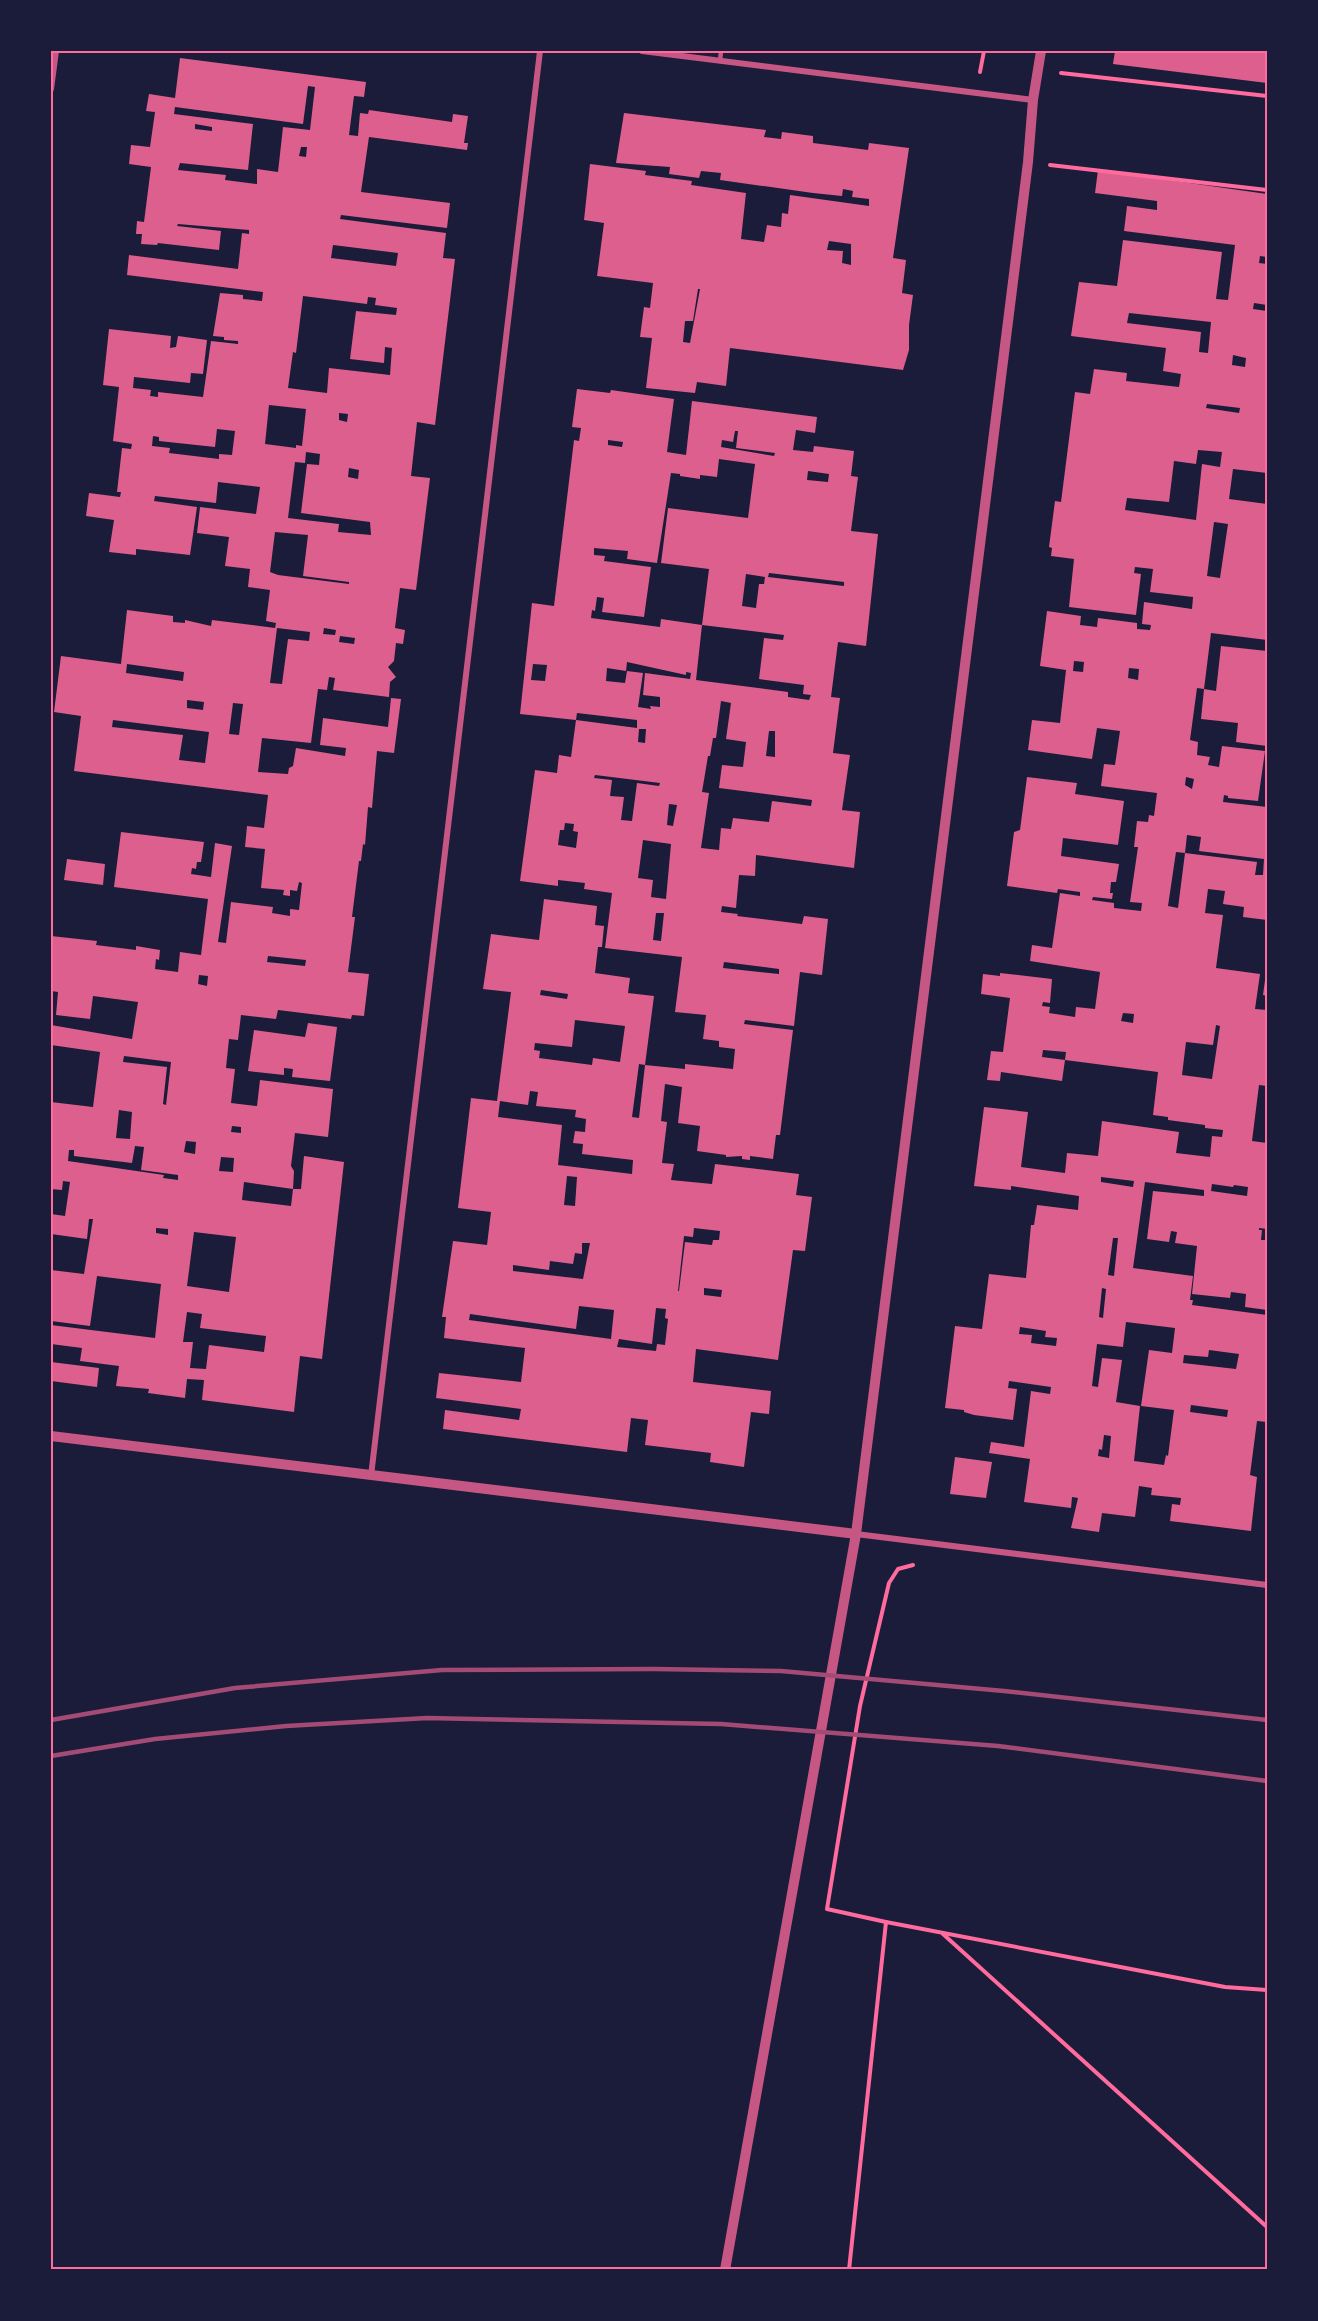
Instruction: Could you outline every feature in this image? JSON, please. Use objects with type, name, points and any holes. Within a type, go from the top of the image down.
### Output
[{"type":"street","points":[[51,89],[56,51]]},
{"type":"street","points":[[371,1476],[540,51]]},
{"type":"street","points":[[642,51],[1033,100]]},
{"type":"street","points":[[725,2270],[856,1534],[1028,162],[1033,100],[1041,51]]},
{"type":"street","points":[[51,1436],[1267,1585]]},
{"type":"lane","points":[[720,61],[721,51]]},
{"type":"path","points":[[1039,70],[1267,96]]},
{"type":"path","points":[[1028,162],[1267,190]]},
{"type":"path","points":[[932,1544],[927,1567],[913,1565],[898,1569],[889,1583],[860,1706],[827,1909],[1225,1987],[1267,1990]]},
{"type":"path","points":[[849,2270],[886,1922]]},
{"type":"path","points":[[943,1933],[1267,2227]]},
{"type":"building","points":[[1115,51],[1267,51],[1267,83],[1113,64]]},
{"type":"building","points":[[180,58],[366,82],[364,97],[354,96],[349,135],[358,136],[360,113],[368,114],[369,110],[452,122],[453,114],[468,116],[464,143],[468,143],[467,150],[369,137],[361,192],[450,203],[447,228],[341,215],[340,219],[446,233],[443,258],[455,259],[435,425],[417,422],[411,476],[430,478],[416,590],[400,588],[395,628],[405,630],[403,644],[396,643],[394,661],[388,667],[396,677],[390,682],[389,697],[333,690],[335,678],[329,677],[327,690],[318,689],[311,743],[262,738],[258,772],[288,774],[289,768],[293,766],[296,748],[345,756],[346,748],[320,745],[323,718],[388,727],[391,698],[401,699],[394,753],[377,751],[372,808],[368,807],[365,845],[363,844],[361,861],[359,861],[352,917],[355,917],[348,972],[369,974],[364,1016],[352,1015],[351,1019],[278,1010],[276,1019],[241,1015],[238,1040],[229,1039],[226,1068],[235,1069],[231,1103],[257,1106],[260,1080],[333,1089],[328,1137],[295,1133],[291,1166],[294,1171],[293,1189],[301,1189],[304,1156],[344,1162],[322,1359],[300,1356],[294,1412],[202,1400],[204,1380],[187,1379],[185,1398],[148,1393],[149,1389],[116,1386],[119,1366],[80,1361],[82,1348],[51,1344],[51,1325],[155,1338],[161,1284],[97,1276],[90,1326],[51,1321],[51,1270],[84,1274],[93,1219],[89,1219],[87,1239],[51,1234],[51,1214],[65,1216],[70,1182],[63,1181],[62,1190],[51,1189],[51,1102],[93,1107],[100,1052],[51,1045],[51,1025],[132,1039],[138,1002],[93,996],[90,1019],[56,1015],[58,992],[51,991],[51,936],[97,941],[96,945],[136,950],[136,946],[160,950],[155,969],[178,972],[180,952],[201,955],[208,899],[114,887],[121,832],[204,842],[201,862],[197,862],[196,869],[192,868],[191,874],[211,877],[215,843],[232,846],[218,942],[226,943],[231,902],[273,907],[272,913],[290,916],[290,909],[299,910],[302,883],[299,882],[297,891],[290,890],[290,896],[283,895],[284,890],[261,888],[265,849],[245,847],[247,826],[264,828],[268,795],[74,771],[81,716],[54,712],[61,656],[121,664],[127,610],[173,616],[173,622],[185,623],[185,620],[211,626],[212,620],[275,628],[276,623],[266,621],[270,590],[248,587],[250,569],[225,566],[229,537],[197,533],[200,507],[256,514],[260,487],[218,482],[216,503],[155,496],[154,501],[197,507],[190,555],[136,549],[136,555],[109,552],[114,520],[86,516],[89,493],[120,497],[121,492],[117,492],[122,448],[131,449],[132,444],[113,441],[119,387],[103,385],[109,329],[171,336],[170,348],[176,347],[178,336],[207,340],[203,374],[191,373],[190,383],[134,377],[133,388],[151,390],[150,396],[158,397],[158,392],[203,397],[211,341],[238,344],[238,341],[213,336],[220,293],[243,295],[243,299],[262,301],[263,292],[127,275],[129,255],[238,269],[242,233],[249,234],[249,230],[178,224],[177,226],[221,231],[219,250],[158,243],[157,245],[141,244],[142,234],[136,234],[137,221],[144,222],[151,167],[129,164],[131,145],[150,147],[155,112],[146,111],[149,94],[175,98]],"holes":[[[308,86],[315,87],[310,130],[283,127],[278,172],[257,169],[257,184],[225,180],[226,175],[178,170],[180,163],[248,170],[253,124],[174,114],[175,107],[303,124]],[[195,124],[212,127],[212,131],[195,129]],[[301,147],[307,147],[306,157],[299,156]],[[333,245],[398,253],[396,266],[331,258]],[[303,296],[367,304],[368,297],[376,298],[375,305],[397,308],[396,315],[356,311],[350,359],[384,363],[385,347],[392,348],[390,375],[329,368],[327,393],[288,388],[293,352],[296,353]],[[269,405],[306,409],[302,446],[296,445],[296,448],[265,444]],[[339,413],[348,414],[347,422],[339,420]],[[217,429],[235,431],[232,455],[219,454],[219,459],[169,453],[170,448],[152,446],[153,436],[159,437],[159,441],[215,447]],[[306,452],[320,454],[319,465],[307,464],[301,513],[370,522],[371,535],[338,532],[339,524],[288,518],[295,462],[305,463]],[[349,468],[359,470],[358,479],[348,477]],[[275,532],[308,535],[303,576],[349,582],[349,584],[270,572]],[[277,628],[310,632],[309,641],[288,639],[282,684],[270,683]],[[324,628],[336,630],[335,635],[323,634]],[[340,636],[355,638],[354,644],[339,642]],[[127,664],[184,672],[183,681],[126,673]],[[187,700],[204,702],[203,710],[187,708]],[[233,703],[243,704],[239,735],[229,734]],[[113,720],[209,732],[205,763],[179,760],[183,735],[112,727]],[[268,956],[306,960],[305,966],[267,962]],[[199,975],[208,976],[207,986],[198,984]],[[124,1056],[171,1062],[166,1105],[163,1104],[167,1067],[123,1062]],[[119,1110],[132,1112],[130,1139],[116,1138]],[[232,1126],[241,1127],[241,1133],[231,1132]],[[186,1141],[196,1142],[195,1154],[184,1152]],[[135,1146],[144,1147],[141,1170],[178,1175],[178,1180],[163,1178],[164,1175],[68,1161],[69,1150],[74,1150],[74,1156],[132,1163]],[[221,1157],[234,1158],[233,1172],[219,1171]],[[244,1182],[293,1189],[291,1206],[242,1200]],[[156,1228],[168,1229],[168,1235],[156,1233]],[[194,1232],[236,1237],[229,1292],[187,1286]],[[187,1312],[202,1314],[200,1328],[266,1336],[264,1352],[209,1345],[206,1369],[190,1368],[193,1342],[183,1342]]]},
{"type":"building","points":[[624,113],[766,130],[764,137],[781,139],[782,132],[813,136],[813,143],[868,150],[869,143],[909,148],[893,258],[906,260],[902,293],[913,295],[909,325],[909,350],[903,370],[730,348],[726,386],[697,382],[695,393],[646,388],[652,338],[640,337],[644,307],[650,308],[653,283],[597,276],[604,223],[584,220],[590,164],[646,171],[645,175],[692,181],[691,185],[746,193],[741,239],[764,242],[767,225],[781,227],[782,213],[788,214],[790,195],[869,206],[869,199],[852,197],[853,191],[843,189],[842,196],[813,193],[720,180],[721,173],[701,171],[699,178],[669,174],[670,167],[616,163]],"holes":[[[829,241],[851,244],[851,265],[842,263],[843,251],[827,250]],[[698,289],[700,289],[690,343],[683,342],[685,321],[693,321]]]},
{"type":"building","points":[[1098,170],[1267,194],[1267,257],[1260,256],[1259,263],[1267,264],[1267,305],[1254,303],[1253,309],[1267,311],[1267,473],[1233,469],[1229,499],[1267,504],[1267,640],[1211,633],[1204,689],[1197,688],[1190,740],[1198,742],[1197,755],[1210,757],[1208,765],[1219,767],[1222,746],[1265,751],[1258,801],[1228,798],[1224,795],[1223,802],[1267,807],[1267,920],[1243,917],[1244,907],[1223,904],[1225,891],[1208,889],[1205,913],[1223,915],[1216,968],[1260,974],[1255,1009],[1267,1010],[1267,1086],[1259,1085],[1252,1141],[1267,1143],[1267,1229],[1259,1228],[1259,1230],[1262,1230],[1261,1240],[1267,1240],[1267,1310],[1245,1307],[1246,1294],[1231,1292],[1230,1298],[1192,1294],[1197,1246],[1175,1243],[1177,1232],[1171,1231],[1169,1242],[1147,1239],[1153,1191],[1204,1196],[1204,1190],[1145,1182],[1133,1268],[1193,1276],[1190,1300],[1193,1300],[1192,1305],[1267,1315],[1267,1422],[1257,1421],[1250,1475],[1257,1477],[1251,1531],[1170,1521],[1172,1504],[1180,1505],[1181,1498],[1151,1495],[1152,1488],[1139,1486],[1135,1517],[1102,1513],[1099,1532],[1071,1528],[1078,1498],[1072,1497],[1071,1508],[1024,1502],[1030,1459],[989,1453],[991,1442],[1024,1447],[1031,1391],[1050,1394],[1051,1387],[1009,1381],[1008,1388],[1017,1389],[1013,1420],[974,1415],[964,1410],[945,1408],[955,1326],[982,1329],[989,1274],[1026,1278],[1031,1225],[1034,1225],[1037,1205],[1078,1210],[1079,1196],[1011,1186],[1011,1190],[974,1186],[984,1107],[1028,1112],[1021,1167],[1065,1173],[1067,1153],[1098,1156],[1102,1121],[1179,1132],[1176,1153],[1210,1157],[1212,1136],[1222,1137],[1223,1130],[1205,1128],[1205,1125],[1168,1120],[1168,1117],[1153,1115],[1158,1072],[1065,1060],[1062,1081],[1001,1072],[1000,1081],[987,1080],[991,1051],[1003,1052],[1010,998],[981,994],[983,974],[1000,976],[1000,973],[1052,979],[1050,1003],[1043,1002],[1042,1006],[1050,1007],[1049,1013],[1075,1017],[1076,1007],[1095,1009],[1100,972],[1030,961],[1032,945],[1052,948],[1060,893],[1080,896],[1080,892],[1058,889],[1057,893],[1007,886],[1014,832],[1020,830],[1027,777],[1077,783],[1075,794],[1124,801],[1118,845],[1063,838],[1061,856],[1119,864],[1116,882],[1111,882],[1112,899],[1093,897],[1092,900],[1114,903],[1114,908],[1141,911],[1142,903],[1130,902],[1138,847],[1134,847],[1137,821],[1148,822],[1149,815],[1154,816],[1157,793],[1101,786],[1104,764],[1115,765],[1120,731],[1097,728],[1092,759],[1028,750],[1032,720],[1060,723],[1066,670],[1040,666],[1047,611],[1081,616],[1080,625],[1097,627],[1098,618],[1137,623],[1137,629],[1150,630],[1151,625],[1142,624],[1144,602],[1192,609],[1193,597],[1150,592],[1153,569],[1135,567],[1134,573],[1141,574],[1136,615],[1069,607],[1074,559],[1051,556],[1052,548],[1049,547],[1055,501],[1061,502],[1075,392],[1090,394],[1094,369],[1127,373],[1126,381],[1179,387],[1181,374],[1163,371],[1166,348],[1071,336],[1079,282],[1117,286],[1123,240],[1222,252],[1216,299],[1228,300],[1235,245],[1124,231],[1127,206],[1157,210],[1157,201],[1095,193]],"holes":[[[1129,313],[1211,322],[1208,353],[1199,352],[1201,332],[1127,323]],[[1233,355],[1246,358],[1245,367],[1232,365]],[[1207,404],[1240,408],[1239,413],[1206,408]],[[1198,450],[1222,452],[1220,467],[1202,464],[1196,520],[1125,510],[1127,498],[1169,502],[1174,461],[1196,464]],[[1214,522],[1228,524],[1220,578],[1207,576]],[[1074,661],[1084,662],[1083,672],[1073,671]],[[1129,668],[1139,669],[1138,680],[1128,678]],[[1186,777],[1194,779],[1192,789],[1185,785]],[[1187,835],[1201,837],[1199,851],[1264,859],[1263,875],[1255,875],[1257,862],[1185,853]],[[1176,852],[1185,853],[1178,908],[1168,906]],[[1123,1013],[1134,1014],[1133,1023],[1121,1021]],[[1216,1025],[1220,1026],[1212,1079],[1182,1075],[1186,1042],[1213,1045]],[[1043,1050],[1066,1052],[1065,1060],[1042,1057]],[[1101,1177],[1134,1181],[1133,1187],[1101,1182]],[[1212,1184],[1248,1187],[1247,1196],[1211,1191]],[[1113,1238],[1118,1238],[1114,1276],[1108,1275]],[[1102,1288],[1106,1289],[1103,1318],[1099,1317]],[[1126,1322],[1175,1328],[1172,1353],[1149,1350],[1141,1406],[1174,1410],[1168,1456],[1166,1455],[1164,1465],[1134,1461],[1140,1406],[1116,1402],[1122,1360],[1102,1358],[1098,1387],[1092,1386],[1097,1344],[1123,1347]],[[1020,1327],[1046,1331],[1045,1337],[1057,1338],[1056,1346],[1031,1343],[1032,1335],[1019,1334]],[[1209,1350],[1239,1354],[1236,1369],[1183,1363],[1184,1355],[1208,1357]],[[1191,1405],[1228,1410],[1227,1417],[1190,1412]],[[1104,1435],[1111,1436],[1109,1458],[1098,1456],[1099,1449],[1102,1450]]]},
{"type":"building","points":[[577,389],[610,393],[611,390],[674,399],[667,452],[686,455],[692,401],[817,417],[815,433],[796,430],[793,450],[813,452],[814,446],[854,451],[851,476],[858,477],[851,531],[878,534],[866,646],[838,642],[831,697],[840,698],[833,753],[850,755],[842,810],[860,812],[854,868],[756,855],[755,876],[739,875],[736,908],[722,906],[721,912],[738,914],[737,916],[802,924],[804,916],[828,919],[822,975],[800,972],[794,1026],[745,1020],[744,1024],[793,1030],[780,1135],[776,1135],[773,1159],[750,1156],[750,1160],[742,1159],[742,1156],[726,1157],[726,1155],[697,1151],[700,1126],[678,1123],[682,1087],[665,1084],[661,1121],[667,1122],[662,1163],[674,1164],[671,1180],[712,1184],[715,1164],[799,1174],[796,1195],[812,1197],[805,1251],[793,1250],[778,1360],[696,1349],[693,1382],[771,1391],[769,1414],[751,1412],[744,1467],[710,1462],[711,1453],[645,1445],[648,1420],[631,1418],[627,1452],[443,1429],[445,1410],[519,1420],[521,1409],[436,1398],[439,1373],[521,1382],[525,1348],[444,1338],[446,1317],[442,1317],[453,1241],[487,1245],[491,1212],[458,1208],[471,1098],[497,1101],[511,992],[483,989],[491,934],[539,940],[544,899],[597,906],[595,925],[604,926],[602,947],[598,947],[595,973],[630,978],[628,993],[654,996],[645,1065],[685,1069],[685,1064],[733,1069],[735,1049],[719,1047],[719,1041],[703,1039],[706,1015],[675,1012],[682,957],[605,948],[612,893],[584,889],[585,883],[558,880],[558,886],[520,881],[535,770],[557,773],[559,755],[571,757],[576,720],[520,714],[532,603],[554,606],[574,440],[579,441],[581,428],[572,427]],"holes":[[[735,431],[738,431],[736,448],[775,453],[774,456],[721,447],[722,440],[733,442]],[[608,440],[623,442],[622,447],[608,445]],[[719,459],[755,464],[748,518],[668,508],[661,563],[709,569],[702,625],[661,619],[660,627],[591,618],[592,610],[595,611],[597,597],[604,598],[602,612],[644,617],[651,567],[604,561],[605,556],[594,555],[594,548],[628,551],[627,559],[657,563],[671,473],[700,479],[700,475],[717,477]],[[808,471],[829,474],[828,482],[807,480]],[[769,573],[844,582],[844,586],[768,577]],[[746,574],[765,577],[764,584],[759,584],[756,608],[742,606]],[[702,625],[784,635],[783,640],[764,638],[759,679],[804,685],[803,694],[811,695],[809,700],[788,697],[788,692],[696,680]],[[627,662],[686,675],[686,672],[691,673],[690,679],[645,673],[643,695],[660,697],[660,707],[650,706],[651,709],[638,707],[643,673],[627,671],[625,683],[606,681],[607,668],[626,671]],[[533,664],[547,665],[545,681],[531,680]],[[721,701],[731,703],[726,739],[746,742],[743,767],[722,765],[719,788],[812,800],[811,806],[772,801],[769,822],[733,818],[731,829],[721,828],[719,850],[701,848],[709,793],[702,792],[708,756],[710,756],[713,738],[716,738]],[[577,713],[637,720],[637,728],[576,720]],[[639,729],[646,729],[645,743],[638,742]],[[769,731],[775,731],[775,757],[766,756]],[[595,775],[660,783],[659,786],[637,783],[632,821],[621,820],[624,797],[610,796],[612,780],[594,778]],[[669,804],[677,805],[673,826],[667,825]],[[565,823],[574,824],[573,831],[578,832],[576,848],[558,845],[560,830],[564,830]],[[643,840],[671,844],[666,899],[651,897],[653,880],[638,878]],[[656,913],[664,913],[661,941],[653,940]],[[724,962],[779,969],[779,974],[723,968]],[[541,990],[568,994],[567,999],[540,995]],[[575,1020],[625,1026],[620,1062],[593,1058],[592,1065],[539,1058],[540,1051],[534,1050],[535,1043],[572,1047]],[[639,1064],[645,1065],[639,1118],[632,1117]],[[530,1091],[538,1092],[536,1106],[576,1110],[575,1117],[586,1119],[585,1132],[575,1131],[573,1143],[583,1144],[582,1154],[633,1160],[632,1174],[558,1165],[562,1125],[498,1117],[500,1101],[528,1105]],[[567,1176],[577,1177],[575,1206],[564,1205]],[[694,1228],[720,1231],[719,1240],[713,1240],[712,1245],[685,1242],[679,1291],[684,1236],[693,1237]],[[582,1243],[590,1243],[583,1279],[513,1271],[513,1265],[549,1270],[550,1261],[573,1264],[575,1253],[582,1254]],[[704,1288],[722,1290],[721,1297],[704,1295]],[[579,1306],[614,1310],[611,1339],[469,1320],[470,1314],[576,1329]],[[656,1308],[666,1309],[665,1318],[668,1319],[665,1345],[657,1344],[656,1351],[617,1347],[619,1339],[652,1344]]]},
{"type":"building","points":[[1221,646],[1267,651],[1267,746],[1236,742],[1238,723],[1201,719],[1204,689],[1216,691]]},
{"type":"building","points":[[67,859],[105,864],[103,885],[64,880]]},
{"type":"building","points":[[1267,973],[1267,996],[1263,995]]},
{"type":"building","points":[[308,1023],[337,1027],[330,1081],[292,1077],[293,1069],[284,1068],[284,1075],[248,1071],[254,1030],[305,1037]]},
{"type":"building","points":[[51,1362],[99,1368],[97,1387],[51,1381]]},
{"type":"building","points":[[955,1457],[992,1462],[986,1498],[950,1494]]},
{"type":"railway","points":[[51,1720],[235,1688],[442,1670],[654,1669],[781,1671],[1004,1691],[1267,1720]]},
{"type":"railway","points":[[51,1756],[155,1739],[286,1726],[427,1718],[721,1724],[998,1746],[1267,1781]]}]
